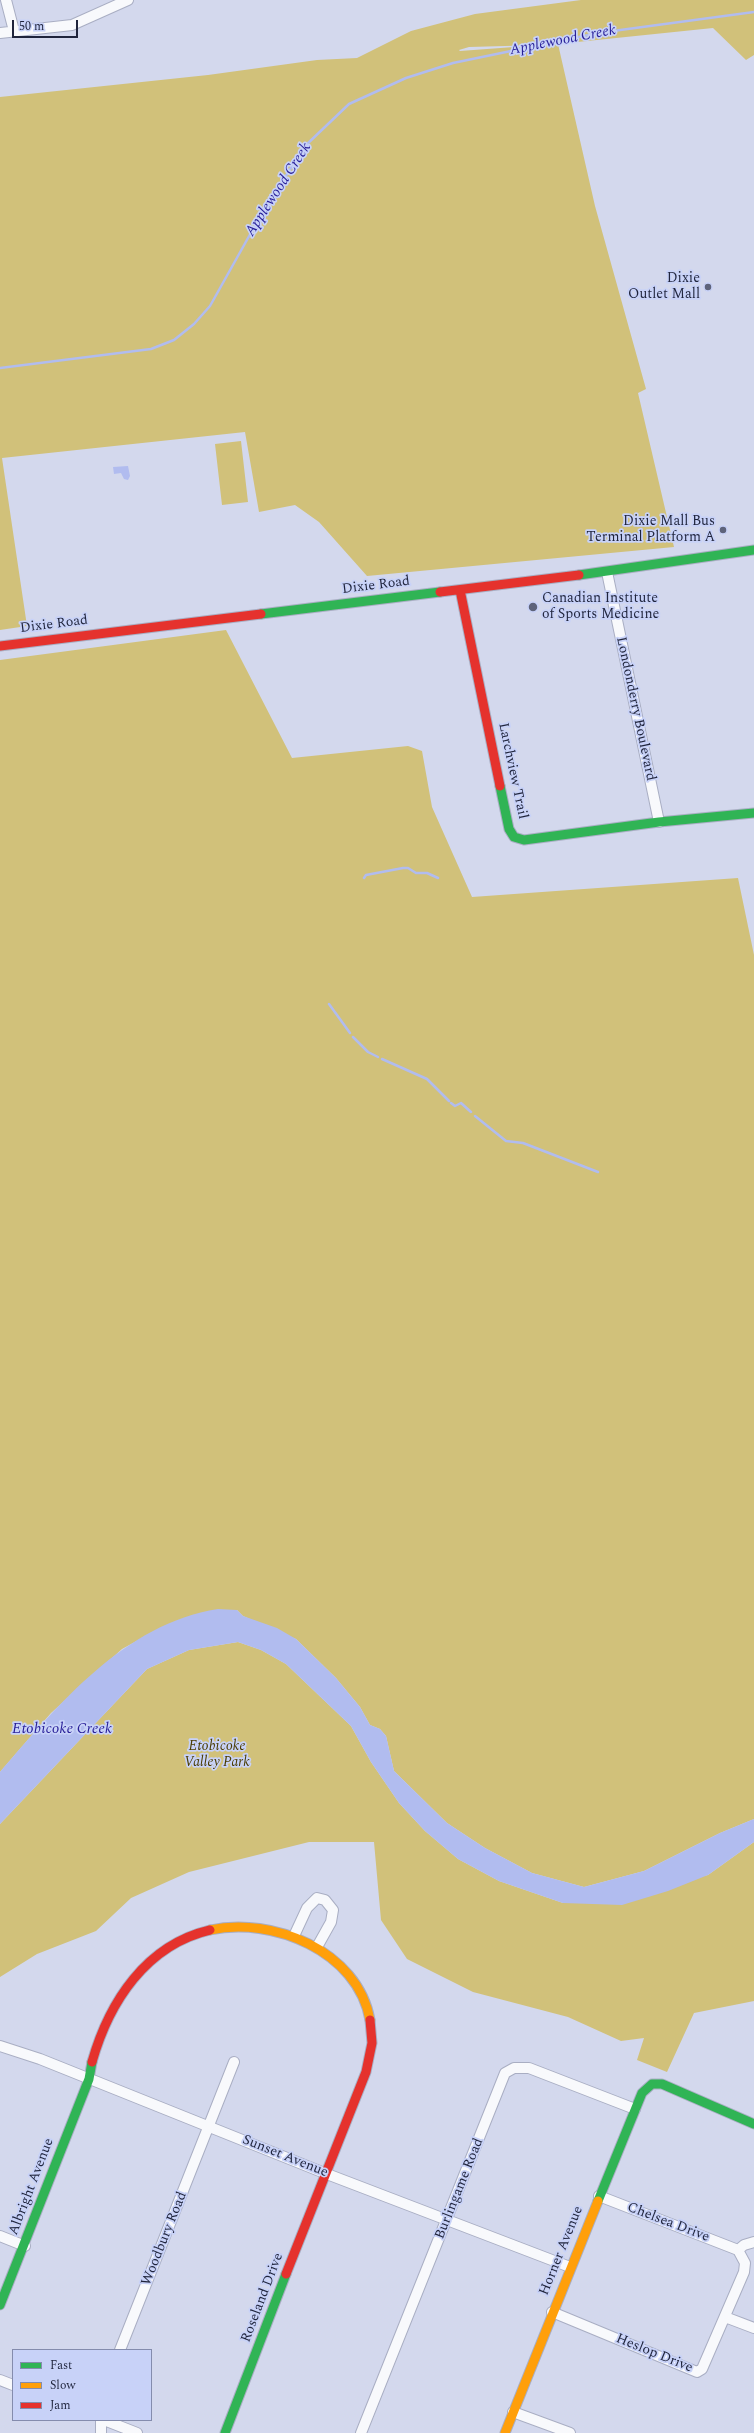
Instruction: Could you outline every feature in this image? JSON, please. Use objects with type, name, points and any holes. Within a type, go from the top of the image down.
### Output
[{"type":"street","points":[[6,0],[14,31]]},
{"type":"street","points":[[0,33],[72,25],[128,0]]},
{"type":"street","name":"Dixie Road","points":[[0,646],[607,572],[754,550]]},
{"type":"street","name":"Londonderry Boulevard","points":[[607,572],[659,822]]},
{"type":"street","name":"Larchview Trail","points":[[460,590],[512,836],[524,840],[659,822],[754,813]]},
{"type":"street","points":[[294,1936],[307,1908],[317,1898],[325,1900],[333,1910],[331,1922],[317,1947]]},
{"type":"street","name":"Albright Avenue","points":[[0,2305],[25,2246],[89,2079],[90,2065],[121,1994],[146,1964],[184,1938],[210,1930],[242,1926],[294,1936]]},
{"type":"street","name":"Roseland Drive","points":[[225,2433],[369,2063],[372,2041],[370,2021],[363,1998],[350,1975],[317,1947],[294,1936]]},
{"type":"street","name":"Sunset Avenue","points":[[0,2046],[89,2079],[327,2174],[570,2267]]},
{"type":"street","name":"Woodbury Road","points":[[120,2349],[234,2062]]},
{"type":"street","name":"Burlingame Road","points":[[361,2433],[505,2073],[514,2068],[529,2068],[635,2109]]},
{"type":"street","name":"Horner Avenue","points":[[504,2433],[570,2267],[642,2093],[652,2084],[667,2086],[754,2124]]},
{"type":"street","name":"Chelsea Drive","points":[[599,2196],[738,2250]]},
{"type":"street","points":[[0,2236],[25,2246]]},
{"type":"street","points":[[754,2242],[744,2245],[738,2250],[750,2262],[744,2272],[725,2317],[754,2328]]},
{"type":"street","name":"Heslop Drive","points":[[552,2312],[697,2372],[702,2369],[725,2317]]},
{"type":"street","points":[[0,2380],[12,2385]]},
{"type":"street","points":[[513,2412],[570,2433]]},
{"type":"street","points":[[101,2421],[102,2433]]},
{"type":"street","points":[[107,2421],[137,2433]]},
{"type":"green space","points":[[581,0],[754,0],[754,55],[746,60],[713,28],[558,44],[595,206],[646,389],[638,393],[674,547],[367,576],[319,522],[295,505],[259,512],[245,432],[2,458],[27,626],[0,630],[0,97],[208,75],[317,60],[357,58],[411,31],[475,14]],"holes":[[[541,45],[459,50],[469,47]]]},
{"type":"green space","points":[[241,441],[248,502],[222,505],[215,444]]},
{"type":"green space","points":[[226,630],[292,758],[408,746],[422,751],[432,807],[472,897],[738,878],[754,955],[754,1819],[720,1833],[644,1871],[584,1887],[532,1873],[485,1848],[447,1823],[394,1771],[386,1736],[380,1729],[370,1725],[360,1707],[336,1678],[296,1639],[243,1616],[237,1610],[144,1637],[122,1649],[51,1713],[0,1772],[0,660]]},
{"type":"green space","name":"Etobicoke Valley Park","points":[[238,1642],[261,1650],[286,1664],[351,1726],[371,1762],[399,1803],[425,1831],[458,1859],[499,1881],[563,1903],[708,1875],[754,1842],[754,2001],[694,2013],[667,2072],[637,2060],[644,2038],[621,2041],[568,2017],[473,1992],[407,1959],[381,1920],[374,1842],[309,1842],[189,1872],[131,1898],[96,1931],[37,1954],[0,1977],[0,1824],[147,1669],[189,1650]]},
{"type":"water","points":[[128,466],[130,476],[128,480],[124,479],[121,473],[114,474],[113,467]]},
{"type":"water","name":"Etobicoke Creek","points":[[218,1609],[237,1610],[243,1616],[277,1628],[296,1639],[336,1678],[360,1707],[370,1725],[380,1729],[386,1736],[394,1771],[447,1823],[485,1848],[532,1873],[584,1887],[644,1871],[720,1833],[754,1819],[754,1842],[708,1875],[668,1891],[622,1905],[563,1903],[499,1881],[458,1859],[425,1831],[399,1803],[371,1762],[351,1726],[286,1664],[261,1650],[238,1642],[189,1650],[147,1669],[0,1824],[0,1772],[70,1694],[123,1649],[153,1631],[184,1618]]},
{"type":"waterway","name":"Applewood Creek","points":[[0,368],[151,349],[174,340],[194,324],[210,306],[262,213],[305,146],[349,104],[406,78],[453,63],[598,33],[754,12]]},
{"type":"waterway","points":[[364,878],[366,875],[403,868],[408,868],[416,873],[427,873],[438,878]]},
{"type":"waterway","points":[[329,1004],[350,1033]]},
{"type":"waterway","points":[[353,1037],[368,1052],[378,1057]]},
{"type":"waterway","points":[[382,1059],[427,1079],[449,1101]]},
{"type":"waterway","points":[[451,1103],[455,1106],[461,1103],[471,1112]]},
{"type":"waterway","points":[[475,1116],[506,1141],[523,1143],[598,1172]]},
{"type":"traffic: fast","points":[[579,575],[754,550]]},
{"type":"traffic: fast","points":[[261,614],[440,592]]},
{"type":"traffic: fast","points":[[500,786],[509,829],[514,837],[524,840],[659,822],[754,813]]},
{"type":"traffic: fast","points":[[0,2305],[89,2079],[92,2062]]},
{"type":"traffic: fast","points":[[598,2201],[642,2093],[652,2084],[662,2084],[754,2124]]},
{"type":"traffic: fast","points":[[225,2433],[286,2274]]},
{"type":"traffic: slow","points":[[210,1930],[234,1927],[259,1928],[285,1934],[309,1944],[330,1958],[349,1975],[362,1996],[370,2020]]},
{"type":"traffic: slow","points":[[505,2433],[598,2201]]},
{"type":"traffic: jam","points":[[440,592],[579,575]]},
{"type":"traffic: jam","points":[[460,590],[500,786]]},
{"type":"traffic: jam","points":[[0,646],[261,614]]},
{"type":"traffic: jam","points":[[92,2062],[99,2040],[109,2018],[133,1979],[149,1963],[167,1949],[187,1938],[210,1930]]},
{"type":"traffic: jam","points":[[286,2274],[366,2072],[372,2043],[370,2020]]},
{"type":"place","name":"Dixie Outlet Mall","points":[[708,287]]},
{"type":"place","name":"Dixie Mall Bus Terminal Platform A","points":[[723,530]]},
{"type":"place","name":"Canadian Institute of Sports Medicine","points":[[533,607]]}]
